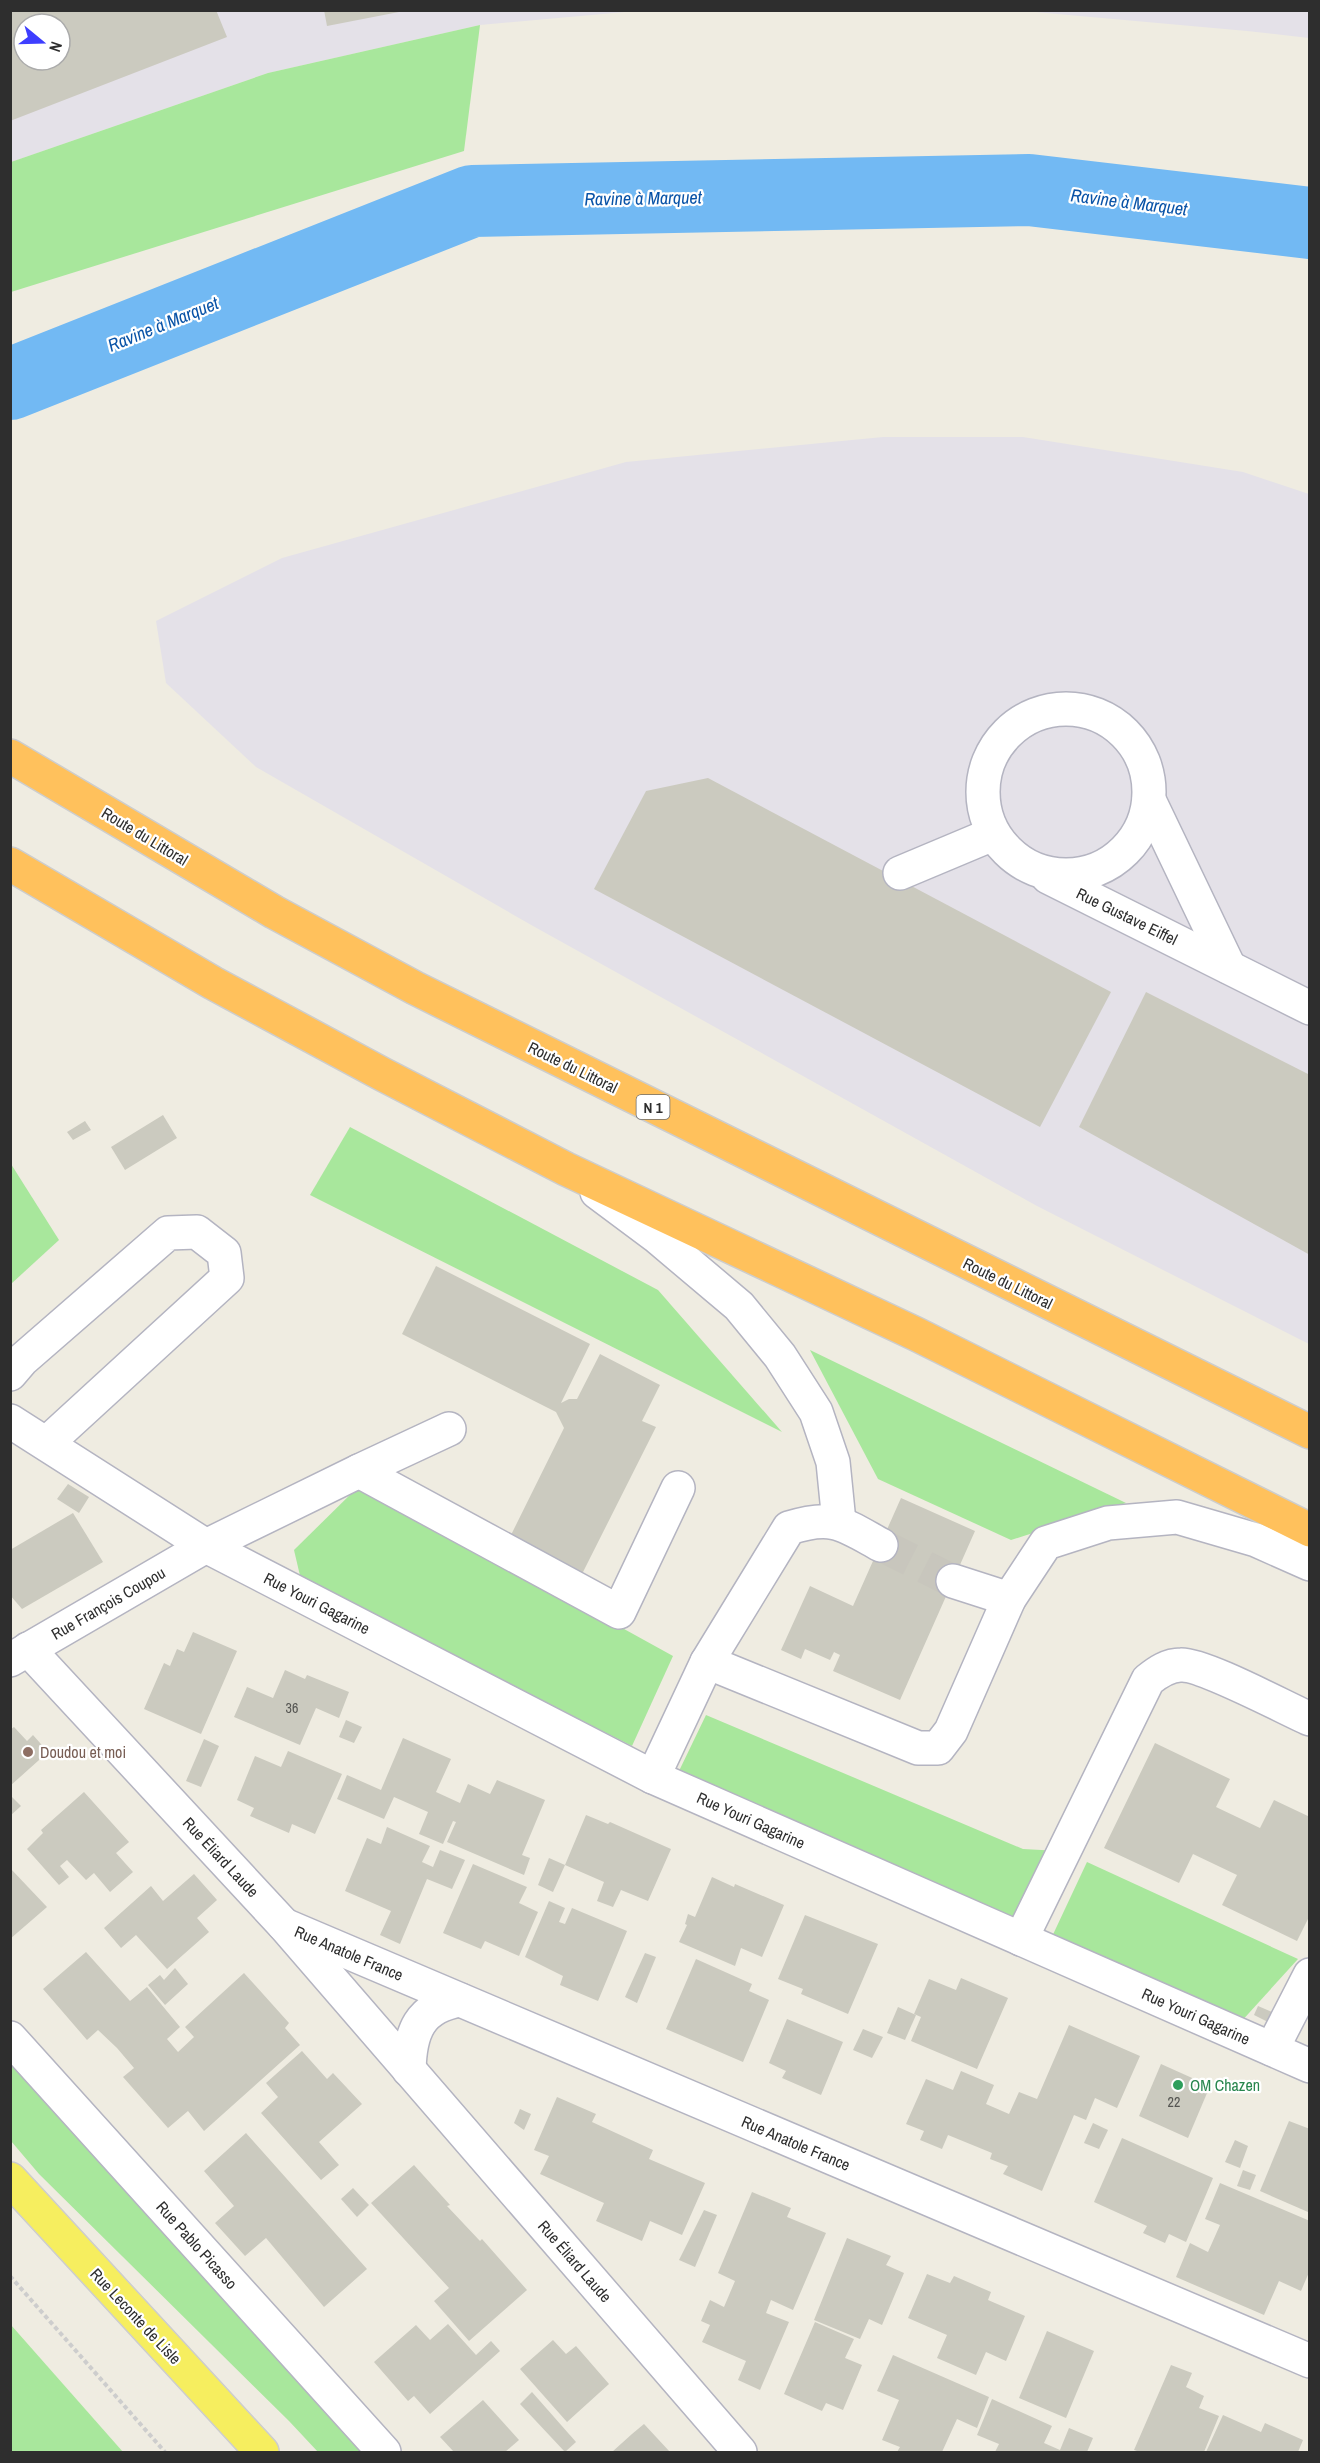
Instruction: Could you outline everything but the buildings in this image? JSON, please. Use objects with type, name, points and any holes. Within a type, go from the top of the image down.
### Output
[{"type":"highway","name":"Route du Littoral","points":[[10,756],[274,912],[415,988],[1310,1432]]},
{"type":"highway","points":[[10,864],[213,983],[566,1169],[916,1334],[1310,1530]]},
{"type":"main road","name":"Rue Leconte de Lisle","points":[[10,2180],[262,2452]]},
{"type":"street","name":"Rue Gustave Eiffel","points":[[1025,866],[1051,875],[1078,875],[1105,866],[1127,849],[1142,826],[1149,800],[1148,771],[1136,745],[1116,724],[1091,711],[1062,708],[1034,714],[1010,729],[992,752],[982,779],[983,808],[993,834],[1007,852],[1025,866],[1310,1008]]},
{"type":"street","name":"Rue Gustave Eiffel","points":[[1149,800],[1229,967]]},
{"type":"street","points":[[900,873],[993,834]]},
{"type":"street","points":[[566,1169],[656,1236],[740,1306],[780,1356],[816,1412],[833,1462],[839,1522]]},
{"type":"street","points":[[10,1374],[22,1360],[168,1233],[197,1232],[224,1253],[227,1278],[47,1443]]},
{"type":"street","name":"Rue Youri Gagarine","points":[[10,1421],[206,1546],[653,1777],[1310,2066]]},
{"type":"street","name":"Rue François Coupou","points":[[19,1655],[206,1546],[449,1429]]},
{"type":"street","points":[[359,1471],[619,1612],[678,1488]]},
{"type":"street","points":[[707,1662],[918,1748],[938,1748],[951,1731],[1009,1599],[1046,1543],[1108,1523],[1177,1517],[1256,1540],[1310,1564]]},
{"type":"street","points":[[653,1777],[707,1662],[789,1528],[812,1520],[839,1522],[880,1545]]},
{"type":"street","points":[[953,1581],[1009,1599]]},
{"type":"street","name":"Rue Éliard Laude","points":[[19,1655],[284,1925],[740,2452]]},
{"type":"street","points":[[1021,1939],[1148,1680],[1158,1672],[1169,1666],[1193,1665],[1310,1719]]},
{"type":"street","name":"Rue Anatole France","points":[[284,1925],[1310,2361]]},
{"type":"street","points":[[1272,2049],[1310,1975]]},
{"type":"street","points":[[409,2070],[410,2044],[417,2026],[430,2010],[443,2003],[460,2000]]},
{"type":"street","name":"Rue Pablo Picasso","points":[[10,2038],[384,2452]]},
{"type":"path","points":[[10,2276],[165,2452]]},
{"type":"shaded area","points":[[10,11],[636,11],[480,25],[268,73],[11,162]]},
{"type":"shaded area","points":[[1024,11],[1309,11],[1309,38],[1247,31]]},
{"type":"shaded area","points":[[883,437],[1023,437],[1243,472],[1309,494],[1309,1344],[1037,1206],[533,926],[256,767],[166,683],[156,621],[282,558],[626,462]]},
{"type":"green space","points":[[480,25],[464,151],[11,292],[11,162],[268,73]]},
{"type":"green space","points":[[350,1127],[658,1290],[782,1432],[310,1195]]},
{"type":"green space","points":[[11,1164],[59,1240],[10,1284]]},
{"type":"green space","points":[[810,1350],[1126,1503],[1011,1540],[878,1479]]},
{"type":"green space","points":[[361,1484],[673,1656],[632,1746],[301,1580],[294,1550]]},
{"type":"green space","points":[[706,1715],[1023,1849],[1060,1851],[1020,1930],[679,1771]]},
{"type":"green space","points":[[1087,1862],[1298,1959],[1239,2024],[1049,1943]]},
{"type":"green space","points":[[10,2063],[365,2452],[318,2452],[39,2174],[11,2141]]},
{"type":"green space","points":[[11,2325],[123,2452],[11,2452]]},
{"type":"waterway","name":"Ravine à Marquet","points":[[10,384],[472,201],[1029,190],[1310,223]]},
{"type":"tunnel","points":[[881,1545],[953,1581]]},
{"type":"place","name":"Doudou et moi","points":[[28,1752]]},
{"type":"place","name":"OM Chazen","points":[[1178,2085]]}]
